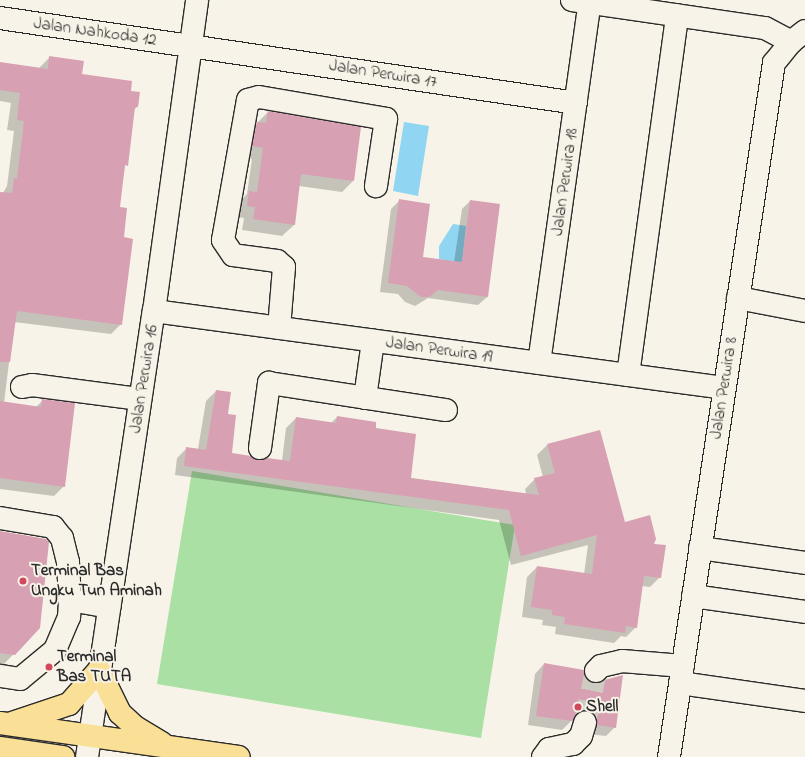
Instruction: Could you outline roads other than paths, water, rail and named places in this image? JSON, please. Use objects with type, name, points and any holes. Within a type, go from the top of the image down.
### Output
[{"type":"main road","points":[[5,724],[69,704],[99,670],[120,713],[135,727],[175,749]]},
{"type":"main road","points":[[5,724],[88,747],[175,749],[240,757]]},
{"type":"main road","points":[[17,752],[63,757]]},
{"type":"street","name":"Jalan Perwira 16","points":[[88,747],[154,311],[197,0]]},
{"type":"street","points":[[584,1],[766,28],[798,37]]},
{"type":"street","name":"Jalan Perwira 18","points":[[539,363],[576,103],[584,1]]},
{"type":"street","points":[[628,375],[677,16]]},
{"type":"street","name":"Jalan Nahkoda 12","points":[[0,18],[191,45]]},
{"type":"street","name":"Jalan Perwira 8","points":[[669,757],[774,63],[798,37]]},
{"type":"street","name":"Jalan Perwira 17","points":[[191,45],[576,103]]},
{"type":"street","points":[[278,328],[284,267],[277,261],[232,255],[222,240],[248,100],[260,98],[386,119],[376,186]]},
{"type":"street","points":[[738,298],[805,311]]},
{"type":"street","name":"Jalan Perwira 19","points":[[154,311],[724,388]]},
{"type":"street","points":[[365,398],[373,341]]},
{"type":"street","points":[[260,448],[269,383],[446,410]]},
{"type":"street","points":[[22,387],[32,385],[140,399]]},
{"type":"street","points":[[0,518],[53,528],[62,538],[68,562],[70,600],[69,618],[55,650],[20,679],[0,676]]},
{"type":"street","points":[[700,548],[805,563]]},
{"type":"street","points":[[693,596],[805,612]]},
{"type":"street","points":[[70,600],[109,607]]},
{"type":"street","points":[[596,672],[601,666],[622,661],[805,701]]},
{"type":"street","points":[[543,757],[549,748],[572,744],[581,736],[585,723]]},
{"type":"water","points":[[404,122],[429,126],[418,196],[393,191]]},
{"type":"water","points":[[453,224],[466,226],[462,263],[439,259],[439,246]]},
{"type":"tunnel","points":[[585,723],[596,671]]},
{"type":"place","name":"Terminal Bas Ungku Tun Aminah","points":[[23,581]]},
{"type":"place","name":"Terminal Bas TUTA","points":[[49,667]]},
{"type":"place","name":"Shell","points":[[578,707]]}]
